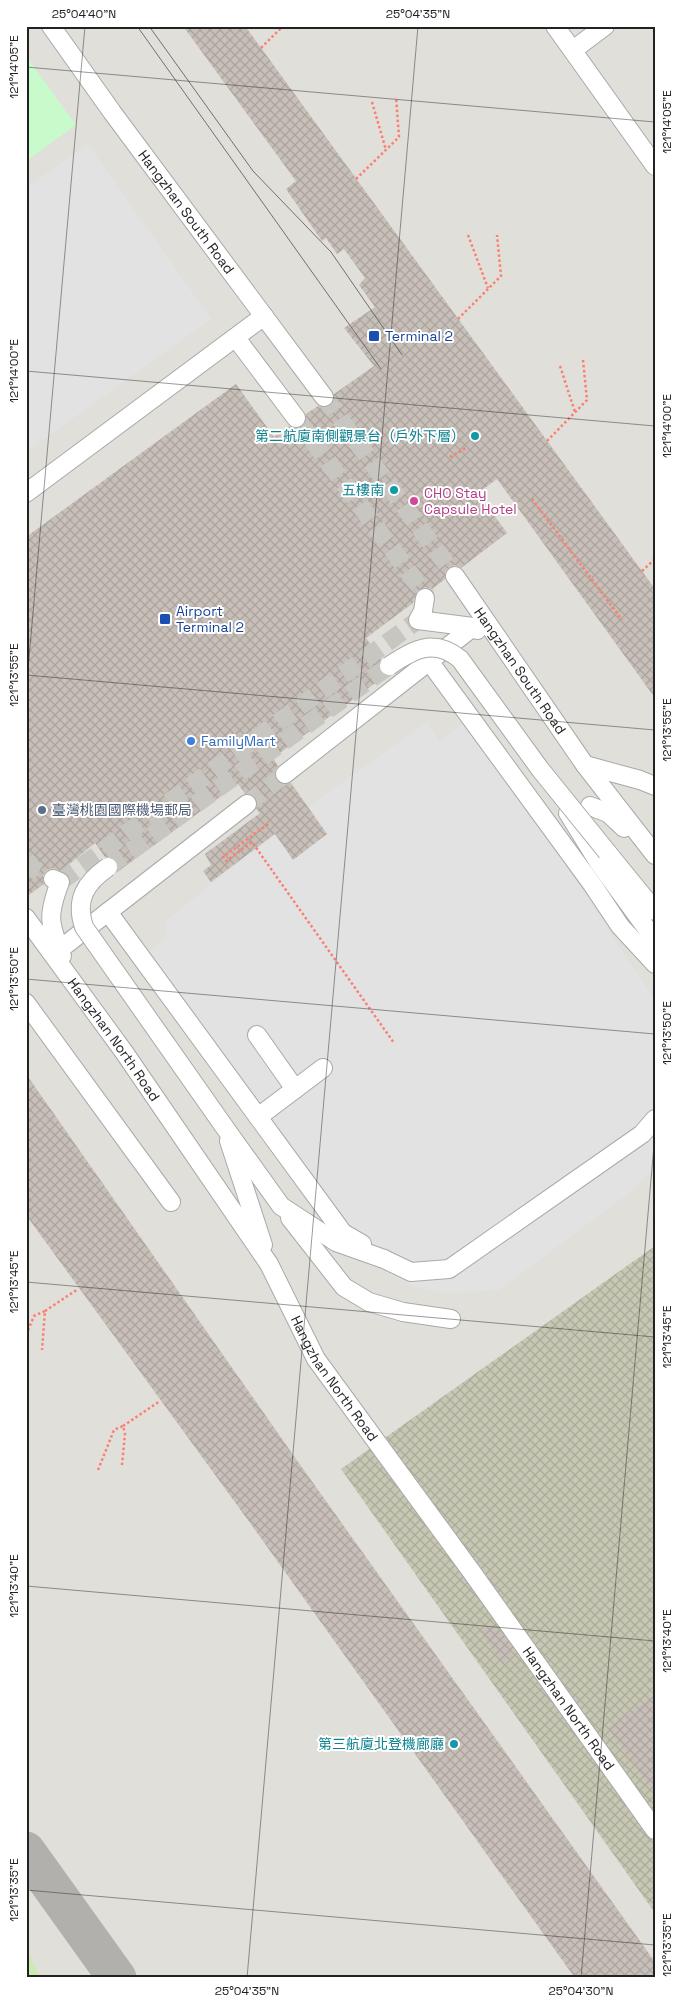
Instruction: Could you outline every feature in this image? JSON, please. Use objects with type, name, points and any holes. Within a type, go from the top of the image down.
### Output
[{"type":"street","name":"Hangzhan South Road","points":[[51,26],[112,112],[324,397]]},
{"type":"street","points":[[555,26],[655,166]]},
{"type":"street","points":[[573,50],[605,26]]},
{"type":"street","points":[[26,493],[264,316]]},
{"type":"street","points":[[236,338],[296,418]]},
{"type":"street","name":"Hangzhan South Road","points":[[455,576],[512,656],[585,765],[653,853]]},
{"type":"street","points":[[425,598],[423,610],[418,620],[473,627],[512,656]]},
{"type":"street","points":[[285,774],[473,627]]},
{"type":"street","points":[[390,666],[409,652],[424,648],[438,648],[452,652],[460,659],[603,858],[655,940]]},
{"type":"street","points":[[429,661],[592,884],[620,926],[655,964]]},
{"type":"street","points":[[585,765],[655,786]]},
{"type":"street","points":[[59,950],[246,804]]},
{"type":"street","points":[[590,806],[608,813],[653,853]]},
{"type":"street","points":[[603,858],[655,911]]},
{"type":"street","points":[[108,867],[97,875],[86,888],[80,901],[80,915],[84,927],[280,1206],[344,1287],[369,1302],[403,1312],[452,1319]]},
{"type":"street","points":[[56,880],[50,926],[71,980]]},
{"type":"street","points":[[108,912],[344,1233],[384,1259]]},
{"type":"street","name":"Hangzhan North Road","points":[[26,918],[124,1052],[269,1264],[316,1359],[471,1571],[655,1830]]},
{"type":"street","points":[[26,1003],[171,1202]]},
{"type":"street","points":[[256,1035],[295,1089]]},
{"type":"street","points":[[258,1117],[323,1068]]},
{"type":"street","points":[[280,1206],[336,1242],[384,1259],[411,1272],[449,1269],[642,1134],[655,1119]]},
{"type":"street","points":[[223,1124],[269,1264]]},
{"type":"path","points":[[261,48],[283,26]]},
{"type":"path","points":[[356,179],[399,137],[396,97]]},
{"type":"path","points":[[372,102],[386,150]]},
{"type":"path","points":[[468,235],[488,288]]},
{"type":"path","points":[[458,319],[501,276],[498,235]]},
{"type":"path","points":[[547,441],[587,400],[583,360]]},
{"type":"path","points":[[560,366],[575,412]]},
{"type":"path","points":[[450,457],[466,448]]},
{"type":"path","points":[[532,499],[622,620]]},
{"type":"path","points":[[642,571],[655,559]]},
{"type":"path","points":[[268,824],[223,857],[226,861],[252,842],[394,1043]]},
{"type":"path","points":[[26,1335],[34,1316],[78,1289]]},
{"type":"path","points":[[42,1350],[45,1311]]},
{"type":"path","points":[[98,1470],[114,1430],[160,1401]]},
{"type":"path","points":[[122,1465],[125,1433],[123,1426]]},
{"type":"shaded area","points":[[26,26],[655,26],[655,1978],[26,1978]]},
{"type":"shaded area","points":[[88,144],[211,319],[26,452],[26,188]]},
{"type":"shaded area","points":[[468,718],[655,1000],[655,1165],[636,1188],[499,1290],[441,1293],[417,1288],[381,1270],[269,1121],[149,952],[167,937],[165,922],[290,820],[427,722],[440,742]]},
{"type":"shaded area","points":[[655,1246],[655,1913],[341,1469]]},
{"type":"green space","points":[[26,56],[76,125],[26,161]]},
{"type":"green space","points":[[26,1947],[40,1978],[26,1978]]},
{"type":"building","points":[[183,26],[245,26],[655,589],[655,698],[497,479],[478,493],[507,533],[461,568],[455,565],[449,568],[445,572],[445,579],[431,590],[426,587],[417,591],[413,603],[366,638],[381,659],[378,667],[385,676],[273,758],[278,766],[275,770],[276,780],[282,784],[291,783],[327,834],[293,860],[275,834],[211,882],[203,871],[211,865],[205,854],[260,813],[256,809],[258,803],[256,798],[251,794],[245,794],[238,784],[116,873],[119,866],[117,861],[112,857],[105,857],[95,843],[61,871],[52,868],[46,871],[43,875],[44,884],[26,897],[26,537],[236,384],[274,437],[289,426],[297,429],[302,427],[306,422],[306,414],[318,406],[325,408],[330,406],[334,401],[334,394],[374,366],[344,328],[375,307],[359,285],[365,278],[344,249],[337,254],[326,238],[322,241],[286,189],[296,181]]},
{"type":"building","points":[[26,1074],[296,1459],[655,1962],[655,1978],[575,1978],[253,1527],[26,1215]]},
{"type":"building","points":[[492,1624],[496,1630],[499,1629],[513,1648],[510,1651],[513,1656],[503,1664],[481,1632]]},
{"type":"building","points":[[655,1695],[655,1794],[608,1728]]},
{"type":"taxiway","points":[[26,1851],[117,1978]]},
{"type":"tunnel","points":[[324,397],[455,576]]},
{"type":"tunnel","points":[[296,418],[425,594],[425,598]]},
{"type":"tunnel","points":[[60,882],[418,620]]},
{"type":"tunnel","points":[[108,867],[389,666]]},
{"type":"tunnel","points":[[247,804],[285,774]]},
{"type":"tunnel","points":[[26,860],[32,868],[53,879]]},
{"type":"tram line","points":[[137,26],[381,369]]},
{"type":"tram line","points":[[149,26],[253,171],[331,252],[402,355]]},
{"type":"place","name":"Terminal 2","points":[[374,336]]},
{"type":"place","name":"第二航廈南側觀景台（戶外下層）","points":[[475,436]]},
{"type":"place","name":"五樓南","points":[[394,490]]},
{"type":"place","name":"CHO Stay Capsule Hotel","points":[[414,501]]},
{"type":"place","name":"Airport Terminal 2","points":[[165,619]]},
{"type":"place","name":"FamilyMart","points":[[191,741]]},
{"type":"place","name":"臺灣桃園國際機場郵局","points":[[42,810]]},
{"type":"place","name":"第三航廈北登機廊廳","points":[[454,1744]]}]
